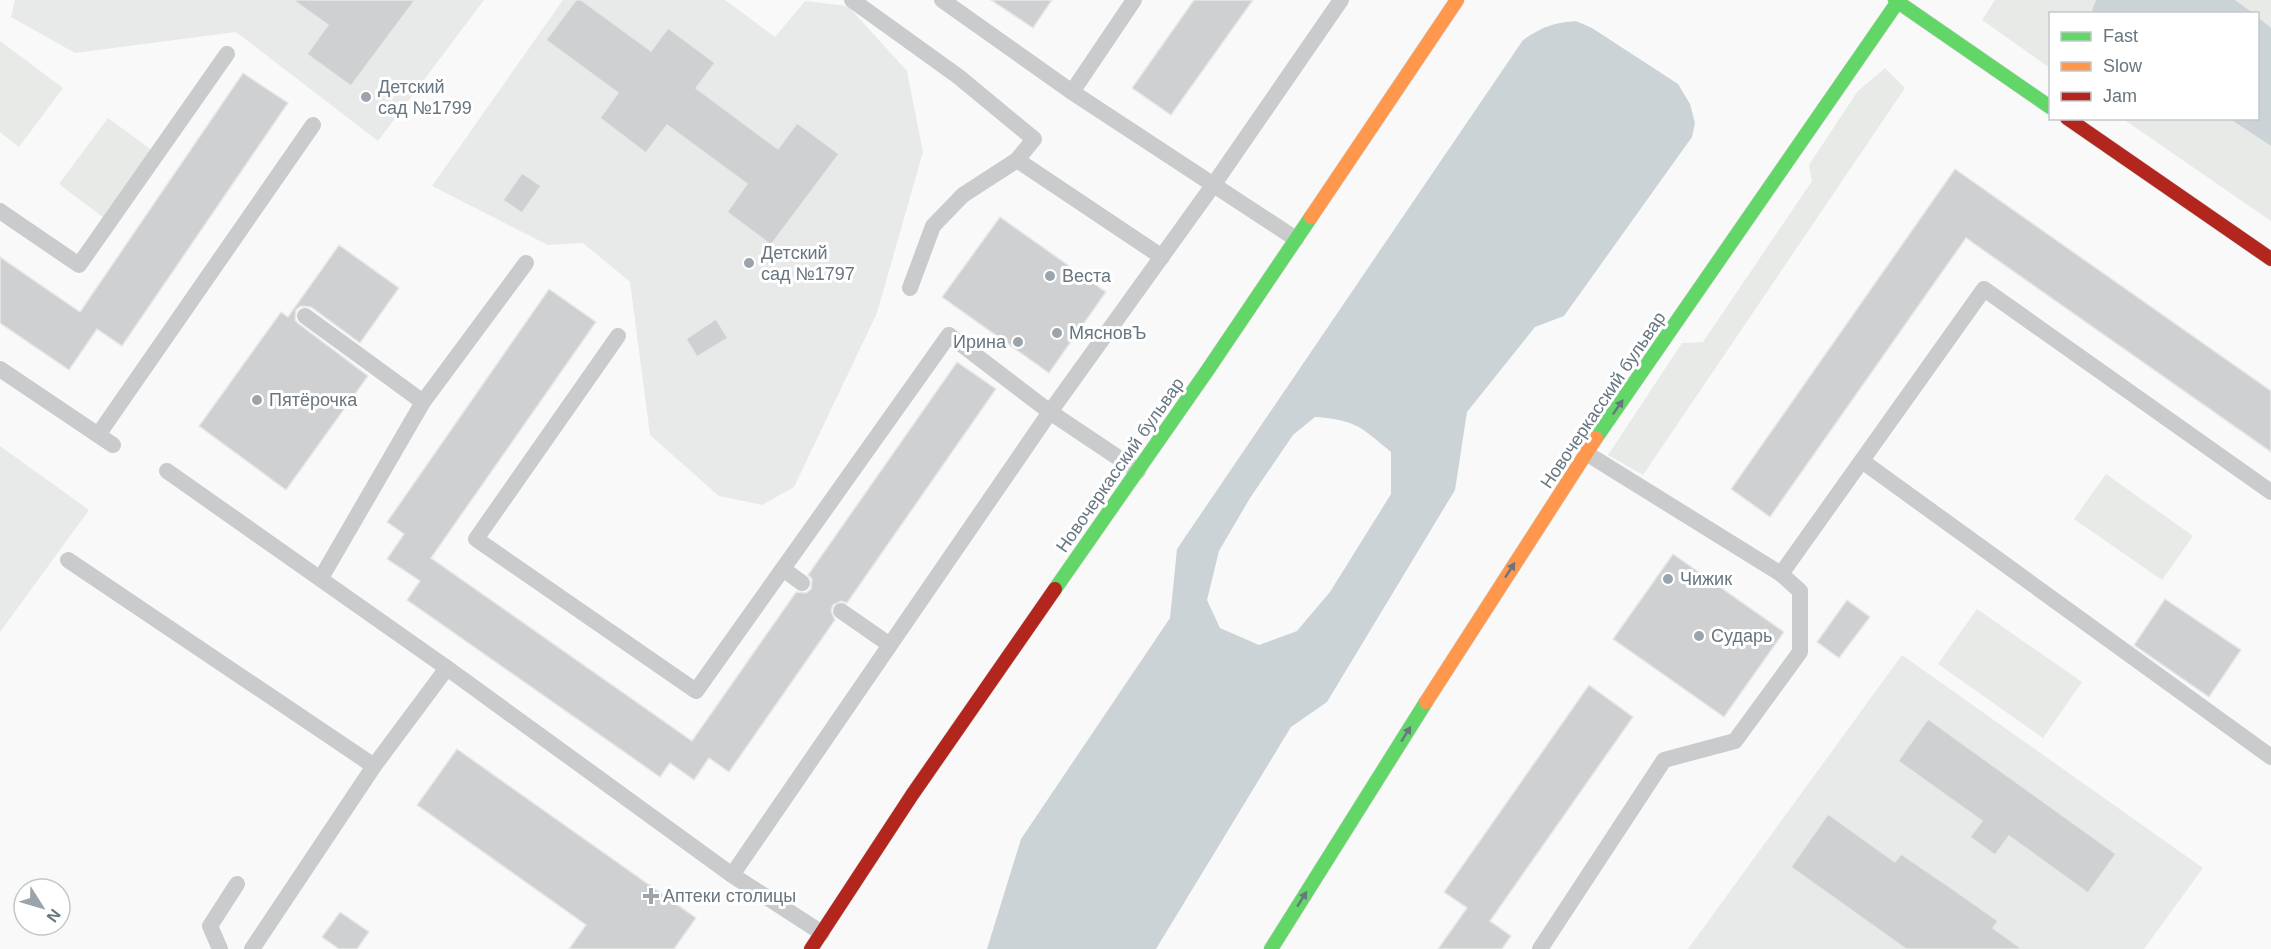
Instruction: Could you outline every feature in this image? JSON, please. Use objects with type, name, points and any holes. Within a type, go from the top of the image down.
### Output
[{"type":"street","name":"Новочеркасский бульвар","points":[[811,949],[912,795],[1138,471],[1456,0]]},
{"type":"street","name":"Новочеркасский бульвар","points":[[1271,949],[1489,602],[1587,453],[1897,1]]},
{"type":"street","points":[[1897,1],[2049,106]]},
{"type":"street","points":[[2070,120],[2271,259]]},
{"type":"lane","points":[[852,0],[959,77],[1034,139],[1017,160],[963,195],[933,225],[910,288]]},
{"type":"lane","points":[[1072,92],[1134,0]]},
{"type":"lane","points":[[732,875],[1050,412],[1214,184],[1341,0]]},
{"type":"lane","points":[[947,1],[1072,92],[1296,239]]},
{"type":"lane","points":[[0,211],[79,265],[227,54]]},
{"type":"lane","points":[[98,435],[313,125]]},
{"type":"lane","points":[[1017,160],[1162,257]]},
{"type":"lane","points":[[321,578],[423,402],[526,263]]},
{"type":"lane","points":[[1781,574],[1984,289],[2271,492]]},
{"type":"lane","points":[[304,316],[423,402]]},
{"type":"lane","points":[[618,336],[476,538],[696,691],[949,334],[1050,412],[1138,471]]},
{"type":"lane","points":[[0,369],[113,445]]},
{"type":"lane","points":[[1540,949],[1664,760],[1735,741],[1800,652],[1800,591],[1781,574],[1587,453]]},
{"type":"lane","points":[[1862,461],[2271,757]]},
{"type":"lane","points":[[167,471],[447,668],[732,875],[822,933]]},
{"type":"lane","points":[[68,560],[374,766]]},
{"type":"lane","points":[[783,569],[802,583]]},
{"type":"lane","points":[[842,611],[890,645]]},
{"type":"lane","points":[[252,949],[374,766],[447,668]]},
{"type":"lane","points":[[220,949],[210,926],[237,884]]},
{"type":"shaded area","name":"Детский сад №1799","points":[[15,0],[484,0],[378,141],[236,32],[75,53],[11,17]]},
{"type":"shaded area","name":"Детский сад №1797","points":[[563,0],[725,0],[775,37],[805,1],[848,6],[907,71],[923,152],[877,313],[794,487],[762,505],[719,496],[650,435],[630,282],[583,243],[548,245],[432,186]]},
{"type":"shaded area","points":[[1995,0],[2096,0],[2092,10],[2094,12],[2049,12],[2049,67],[1982,20]]},
{"type":"shaded area","points":[[2096,0],[2235,0],[2252,12],[2094,12],[2092,10]]},
{"type":"shaded area","points":[[2235,0],[2271,0],[2271,28],[2259,18],[2259,12],[2252,12]]},
{"type":"shaded area","points":[[2259,18],[2271,28],[2271,146],[2232,120],[2259,120]]},
{"type":"shaded area","points":[[1576,21],[1592,28],[1678,84],[1690,104],[1695,123],[1692,137],[1564,316],[1535,327],[1467,412],[1455,490],[1327,702],[1291,727],[1156,949],[987,949],[1021,839],[1170,618],[1177,549],[1523,40],[1548,26]],"holes":[[[1315,417],[1340,420],[1357,426],[1391,452],[1391,494],[1330,592],[1297,631],[1259,645],[1220,628],[1207,600],[1219,551],[1250,498],[1293,435]]]},
{"type":"shaded area","points":[[0,41],[63,88],[19,147],[0,132]]},
{"type":"shaded area","points":[[1885,68],[1905,88],[1643,475],[1608,455],[1682,343],[1703,342],[1812,181],[1809,165],[1857,92]]},
{"type":"shaded area","points":[[108,118],[153,151],[104,218],[59,184]]},
{"type":"shaded area","points":[[2124,120],[2232,120],[2271,146],[2271,221]]},
{"type":"shaded area","points":[[0,446],[89,510],[0,632]]},
{"type":"shaded area","points":[[2106,474],[2193,536],[2162,580],[2074,519]]},
{"type":"shaded area","points":[[1977,609],[2082,682],[2043,738],[1938,664]]},
{"type":"shaded area","points":[[1902,655],[2203,868],[2144,949],[1688,949]]},
{"type":"building","points":[[293,0],[415,0],[351,86],[307,54],[328,25]]},
{"type":"building","points":[[576,0],[581,0],[651,51],[668,28],[715,63],[696,88],[778,149],[797,123],[839,154],[771,245],[727,212],[747,184],[667,125],[646,153],[600,118],[618,93],[546,40]]},
{"type":"building","points":[[991,0],[1052,0],[1033,28]]},
{"type":"building","points":[[1194,0],[1253,0],[1171,115],[1132,88]]},
{"type":"building","points":[[243,73],[288,103],[122,346],[97,329],[69,370],[0,323],[0,257],[80,312]]},
{"type":"building","points":[[1955,169],[2271,391],[2271,452],[1966,238],[1770,517],[1731,489]]},
{"type":"building","points":[[522,173],[541,186],[522,213],[503,200]]},
{"type":"building","points":[[1000,217],[1106,292],[1049,373],[942,297]]},
{"type":"building","points":[[339,245],[399,288],[360,343],[311,307],[301,306],[296,310],[295,320],[299,324],[368,376],[286,490],[199,426],[281,312],[288,317]]},
{"type":"building","points":[[549,289],[596,322],[431,558],[692,741],[796,592],[806,593],[811,589],[812,579],[808,575],[957,362],[996,389],[847,603],[841,601],[833,605],[831,611],[835,620],[729,772],[709,758],[694,780],[670,763],[660,777],[407,600],[420,581],[387,559],[404,534],[387,522]]},
{"type":"building","points":[[716,319],[728,338],[697,357],[686,339]]},
{"type":"building","name":"Сударь","points":[[1673,554],[1784,632],[1724,717],[1613,639]]},
{"type":"building","points":[[2165,599],[2241,650],[2209,697],[2134,645]]},
{"type":"building","points":[[1847,600],[1870,617],[1839,658],[1817,642]]},
{"type":"building","points":[[1589,685],[1633,717],[1490,921],[1511,936],[1502,949],[1438,949],[1467,908],[1444,892]]},
{"type":"building","points":[[1928,719],[2116,854],[2088,893],[2009,836],[1995,855],[1970,837],[1982,821],[1898,761]]},
{"type":"building","points":[[457,749],[696,918],[674,949],[569,949],[586,925],[417,805]]},
{"type":"building","points":[[1828,814],[1895,862],[1901,854],[1951,888],[1998,921],[1993,928],[2022,949],[1906,949],[1791,867]]},
{"type":"building","points":[[340,912],[369,932],[357,949],[339,949],[322,937]]},
{"type":"traffic: fast","points":[[1895,0],[2049,106]]},
{"type":"traffic: fast","points":[[1596,438],[1899,0]]},
{"type":"traffic: fast","points":[[1055,589],[1311,217]]},
{"type":"traffic: fast","points":[[1271,949],[1426,702]]},
{"type":"traffic: slow","points":[[1311,217],[1457,0]]},
{"type":"traffic: slow","points":[[1426,702],[1596,438]]},
{"type":"traffic: jam","points":[[2070,120],[2271,259]]},
{"type":"traffic: jam","points":[[811,949],[912,795],[1055,589]]},
{"type":"place","name":"Детский сад №1799","points":[[366,97]]},
{"type":"place","name":"Детский сад №1797","points":[[749,263]]},
{"type":"place","name":"Веста","points":[[1050,276]]},
{"type":"place","name":"МясновЪ","points":[[1057,333]]},
{"type":"place","name":"Ирина","points":[[1018,342]]},
{"type":"place","name":"Пятёрочка","points":[[257,400]]},
{"type":"place","name":"Чижик","points":[[1668,579]]},
{"type":"place","name":"Сударь","points":[[1699,636]]},
{"type":"place","name":"Аптеки столицы","points":[[651,896]]}]
